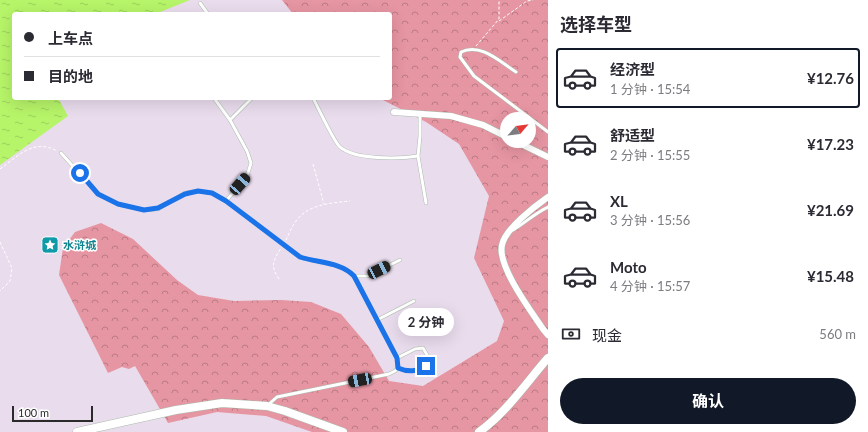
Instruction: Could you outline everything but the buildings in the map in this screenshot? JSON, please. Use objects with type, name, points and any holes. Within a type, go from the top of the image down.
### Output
[{"type":"street","points":[[394,112],[451,116],[483,125],[500,134]]},
{"type":"street","points":[[529,148],[548,157]]},
{"type":"street","points":[[548,197],[536,205],[508,233],[501,247],[502,260],[508,274],[548,335]]},
{"type":"street","points":[[478,432],[492,422],[548,358]]},
{"type":"street","points":[[77,432],[176,410],[222,403],[267,406],[343,432]]},
{"type":"lane","points":[[200,3],[207,12]]},
{"type":"lane","points":[[516,72],[484,51],[468,49],[461,52],[460,57],[474,76],[548,132]]},
{"type":"lane","points":[[215,100],[230,120],[247,151],[251,163],[248,176],[226,201]]},
{"type":"lane","points":[[230,120],[250,100]]},
{"type":"lane","points":[[315,100],[339,146],[348,152],[369,157],[391,159],[418,156]]},
{"type":"lane","points":[[420,114],[418,156],[426,203]]},
{"type":"lane","points":[[61,153],[98,194],[118,204],[144,210],[158,208],[185,194],[198,191],[212,193],[226,201],[300,257],[343,267],[348,270],[354,276],[397,358],[398,368]]},
{"type":"lane","points":[[508,233],[522,225],[537,212],[548,207]]},
{"type":"lane","points":[[354,276],[368,276],[400,260]]},
{"type":"lane","points":[[377,320],[414,300]]},
{"type":"lane","points":[[397,358],[415,348],[423,348],[430,360],[426,366],[419,371],[403,370],[398,368]]},
{"type":"lane","points":[[267,406],[277,397],[389,374],[398,368]]},
{"type":"path","points":[[474,49],[499,19],[499,0]]},
{"type":"path","points":[[496,22],[527,2],[533,0]]},
{"type":"path","points":[[0,169],[28,149],[38,146],[51,147],[61,153]]},
{"type":"path","points":[[313,164],[324,204]]},
{"type":"path","points":[[279,279],[273,271],[274,259],[284,245],[297,220],[310,210],[324,204],[350,201]]},
{"type":"path","points":[[0,242],[12,268],[10,281],[0,291]]},
{"type":"green space","points":[[282,0],[548,0],[548,432],[312,432],[266,416],[217,412],[168,423],[135,366],[129,369],[122,367],[108,373],[59,275],[63,248],[75,232],[101,223],[133,239],[177,280],[198,295],[234,301],[281,300],[311,302],[341,314],[369,347],[389,381],[423,386],[497,341],[504,321],[474,258],[489,196],[459,144],[426,122],[383,100],[392,100],[392,12],[291,12]]},
{"type":"water","points":[[0,0],[190,0],[160,12],[12,12],[12,100],[59,100],[68,116],[0,165]]},
{"type":"place","name":"水浒城","points":[[50,245]]},
{"type":"route","points":[[80,173],[98,194],[118,204],[144,210],[158,208],[185,194],[198,191],[212,193],[226,201],[300,257],[343,267],[348,270],[354,276],[397,358],[398,368],[403,370],[419,371],[426,366]]}]
